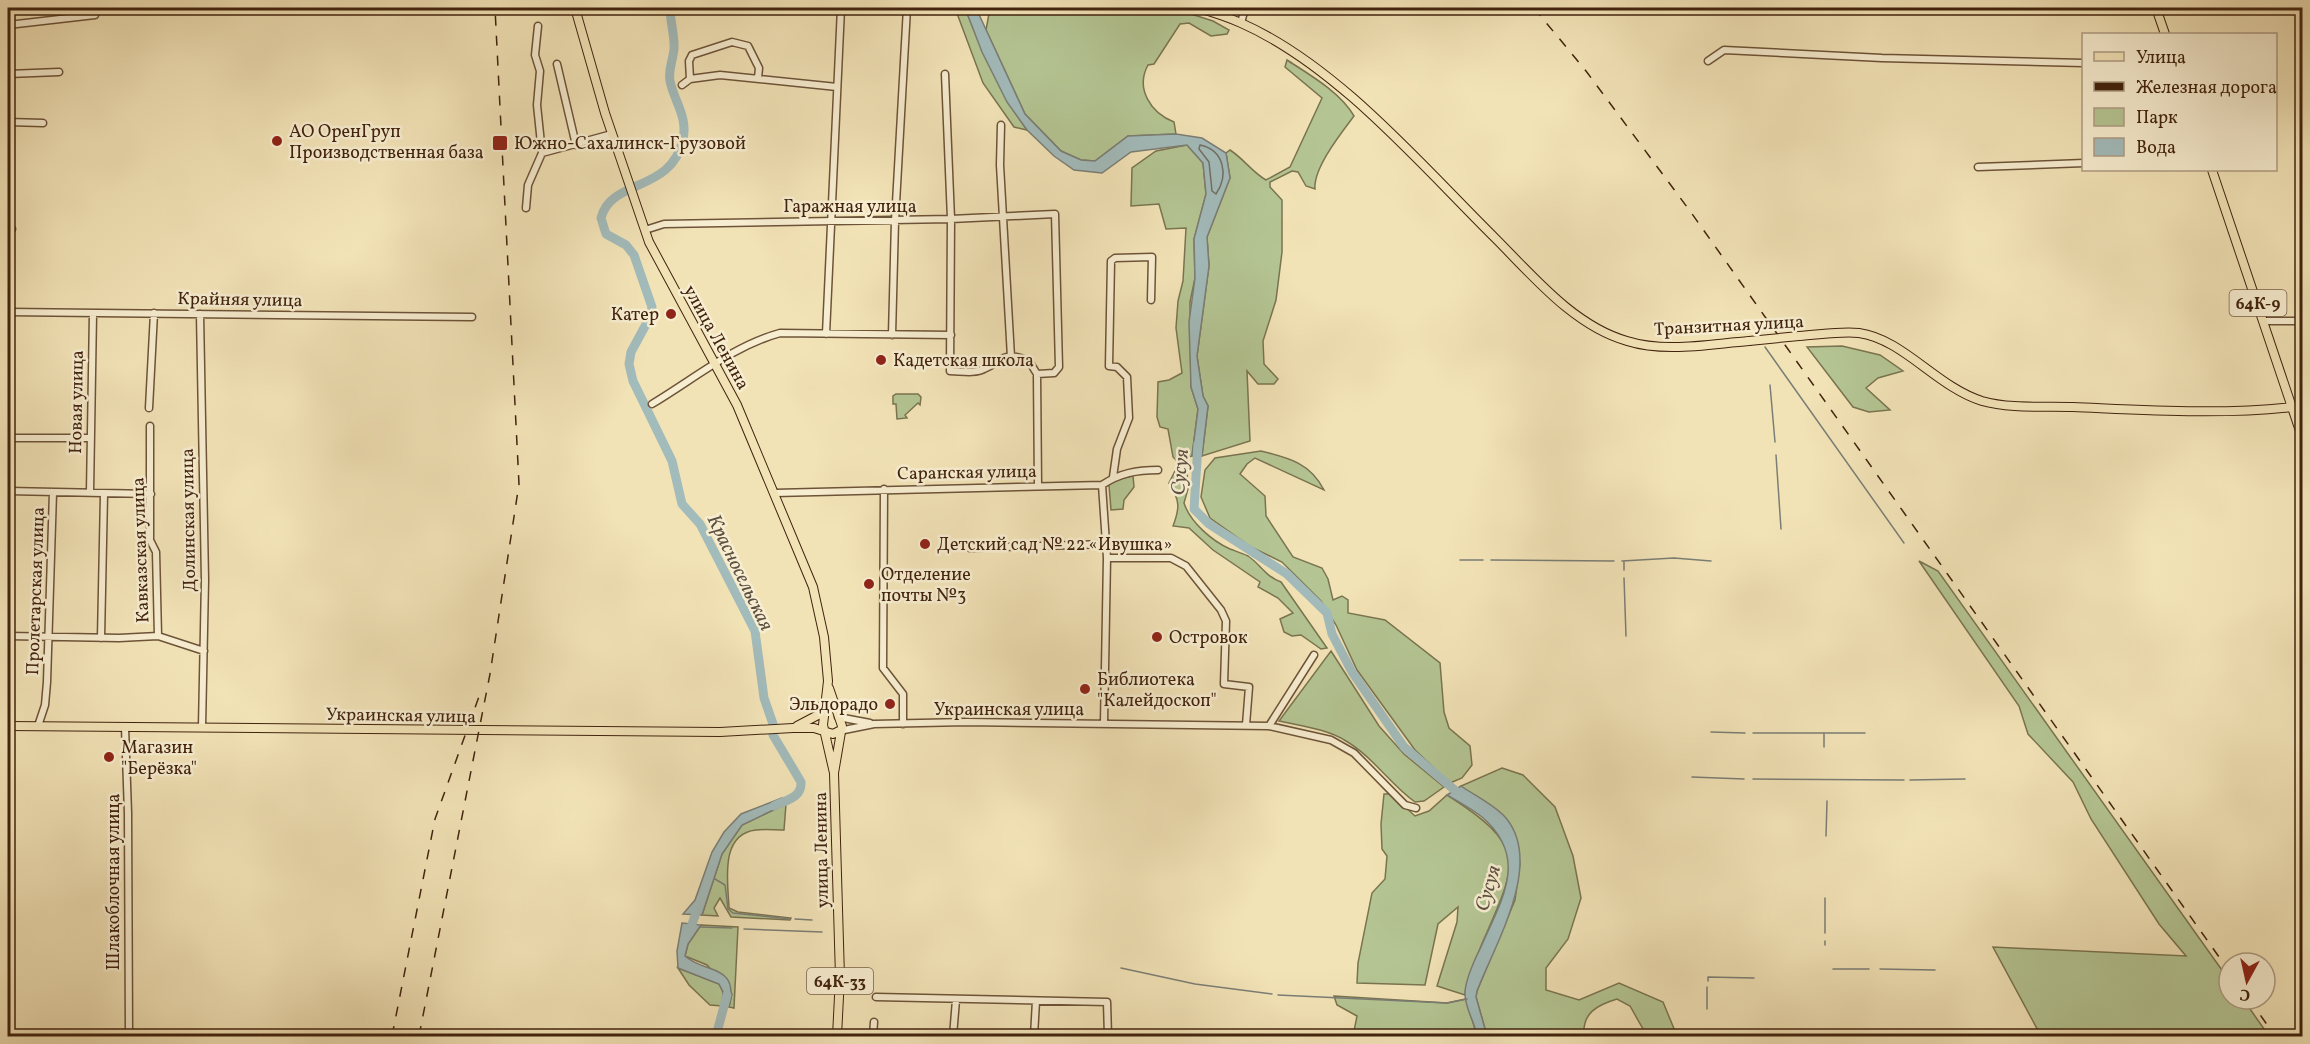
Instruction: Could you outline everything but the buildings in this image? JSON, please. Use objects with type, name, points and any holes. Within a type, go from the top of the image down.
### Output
[{"type":"main road","name":"улица Ленина","points":[[575,8],[612,134],[655,255],[717,364],[775,494],[813,587],[824,636],[828,681],[825,730],[834,773]]},
{"type":"main road","points":[[581,8],[589,40],[590,60]]},
{"type":"main road","name":"Транзитная улица","points":[[1198,8],[1241,23],[1305,60],[1340,88],[1526,269],[1595,328],[1628,342],[1659,347],[1841,333],[1874,337],[1891,346],[1946,385],[1984,402],[2127,409],[2263,410],[2292,407]]},
{"type":"main road","points":[[2156,8],[2165,33]]},
{"type":"main road","name":"64К-9","points":[[2212,171],[2302,437]]},
{"type":"main road","name":"улица Ленина","points":[[828,681],[838,717],[842,722],[834,773],[840,977],[837,1036]]},
{"type":"main road","points":[[791,728],[818,716],[828,681]]},
{"type":"main road","name":"Украинская улица","points":[[791,728],[838,717]]},
{"type":"main road","name":"Украинская улица","points":[[8,726],[511,732],[720,732],[791,728],[825,730],[833,734],[839,731]]},
{"type":"main road","points":[[791,728],[816,733],[829,747]]},
{"type":"street","points":[[826,334],[841,8]]},
{"type":"street","points":[[892,335],[895,221],[907,8]]},
{"type":"street","points":[[1241,23],[1245,8]]},
{"type":"street","points":[[8,25],[95,15]]},
{"type":"street","points":[[526,208],[528,185],[542,153],[537,105],[540,71],[535,55],[538,26]]},
{"type":"street","points":[[690,78],[689,61],[692,55],[732,42],[748,46],[759,68],[759,78]]},
{"type":"street","points":[[1708,61],[1724,50],[1882,58],[2082,63]]},
{"type":"street","points":[[557,64],[576,145]]},
{"type":"street","points":[[8,74],[58,72]]},
{"type":"street","points":[[945,74],[951,219],[950,371],[983,370],[998,358],[1011,357],[1029,361],[1037,374],[1038,486]]},
{"type":"street","points":[[682,85],[690,78],[720,75],[837,87]]},
{"type":"street","points":[[8,122],[43,123]]},
{"type":"street","points":[[1001,125],[1003,216],[1011,357]]},
{"type":"street","points":[[542,153],[612,134]]},
{"type":"street","points":[[1978,167],[2082,163]]},
{"type":"street","name":"Гаражная улица","points":[[645,230],[664,224],[830,220],[895,221],[1055,214],[1059,367],[1053,373],[1037,374]]},
{"type":"street","points":[[1113,477],[1117,449],[1129,418],[1129,400],[1127,377],[1117,367],[1109,366],[1111,261],[1115,258],[1152,257],[1151,300]]},
{"type":"street","name":"Крайняя улица","points":[[8,312],[472,317]]},
{"type":"street","name":"Новая улица","points":[[90,492],[93,313]]},
{"type":"street","points":[[149,408],[154,313]]},
{"type":"street","name":"Долинская улица","points":[[200,314],[204,651],[202,727]]},
{"type":"street","points":[[2264,321],[2302,321]]},
{"type":"street","points":[[652,404],[717,364],[734,350],[756,339],[780,333],[951,335]]},
{"type":"street","name":"Кавказская улица","points":[[150,426],[150,540],[156,552],[158,636]]},
{"type":"street","points":[[8,438],[91,438]]},
{"type":"street","points":[[1104,723],[1107,544],[1102,484],[1113,477],[1136,470],[1158,470]]},
{"type":"street","name":"Саранская улица","points":[[775,494],[1102,484]]},
{"type":"street","points":[[884,489],[883,668],[903,694],[903,724]]},
{"type":"street","points":[[8,491],[151,494]]},
{"type":"street","name":"Пролетарская улица","points":[[38,726],[45,705],[50,637],[53,492]]},
{"type":"street","points":[[101,638],[104,494]]},
{"type":"street","points":[[970,548],[1107,544]]},
{"type":"street","points":[[1107,558],[1171,558],[1186,567],[1193,575],[1221,610],[1226,621],[1224,684],[1249,687],[1246,725]]},
{"type":"street","points":[[8,636],[119,638],[158,636],[204,651]]},
{"type":"street","points":[[1269,726],[1314,655]]},
{"type":"street","points":[[838,717],[874,723]]},
{"type":"street","name":"Украинская улица","points":[[839,731],[874,723],[1269,726],[1331,740],[1354,753],[1406,805],[1416,808]]},
{"type":"street","name":"Шлакоблочная улица","points":[[125,727],[128,813],[129,1036]]},
{"type":"street","points":[[876,997],[1107,1002],[1108,1036]]},
{"type":"street","points":[[953,1036],[956,1000]]},
{"type":"street","points":[[1034,1036],[1036,1001]]},
{"type":"street","points":[[873,1036],[874,1022]]},
{"type":"green space","points":[[955,8],[965,8],[992,71],[1027,130],[1014,127],[983,83]]},
{"type":"green space","points":[[990,8],[1172,8],[1213,21],[1229,30],[1227,34],[1211,36],[1189,23],[1180,24],[1154,64],[1148,65],[1144,74],[1144,91],[1158,113],[1174,122],[1176,134],[1128,136],[1095,161],[1081,160],[1061,151],[1025,114],[986,30]]},
{"type":"green space","points":[[1287,60],[1333,92],[1354,116],[1323,161],[1315,189],[1306,186],[1298,172],[1292,171],[1270,182],[1270,187],[1282,200],[1282,252],[1276,300],[1263,341],[1264,364],[1278,379],[1274,384],[1258,384],[1247,371],[1250,441],[1202,456],[1208,406],[1203,396],[1197,356],[1209,266],[1207,237],[1230,178],[1226,153],[1230,150],[1266,180],[1290,167],[1322,98],[1285,67]]},
{"type":"green space","points":[[1187,145],[1203,163],[1206,194],[1194,239],[1195,278],[1190,302],[1191,387],[1198,409],[1192,456],[1177,461],[1173,457],[1168,429],[1160,427],[1157,417],[1158,382],[1169,380],[1182,373],[1176,328],[1178,301],[1183,281],[1186,228],[1166,229],[1159,204],[1131,206],[1132,168],[1156,151]]},
{"type":"green space","points":[[1842,346],[1880,355],[1903,371],[1878,378],[1866,388],[1890,410],[1869,412],[1853,407],[1807,347]]},
{"type":"green space","points":[[918,394],[921,397],[920,405],[918,403],[905,415],[907,418],[897,419],[896,404],[893,404],[893,396]]},
{"type":"green space","points":[[1261,451],[1298,463],[1312,473],[1324,490],[1255,458],[1240,474],[1265,496],[1266,516],[1293,557],[1322,568],[1328,579],[1333,600],[1342,596],[1348,600],[1348,613],[1385,620],[1440,663],[1444,712],[1449,728],[1470,746],[1472,765],[1462,778],[1450,783],[1415,750],[1357,670],[1336,625],[1321,601],[1282,562],[1251,547],[1210,518],[1201,497],[1205,470],[1215,458]]},
{"type":"green space","points":[[1175,471],[1187,471],[1188,489],[1184,503],[1196,524],[1216,541],[1248,556],[1271,577],[1281,582],[1327,648],[1321,649],[1301,635],[1292,636],[1284,632],[1280,619],[1293,613],[1278,598],[1258,587],[1260,582],[1213,550],[1189,528],[1173,526],[1178,504],[1169,483]]},
{"type":"green space","points":[[1133,476],[1134,487],[1124,500],[1123,509],[1111,510],[1109,485],[1115,480]]},
{"type":"green space","points":[[1919,561],[1938,571],[2217,963],[2217,1011],[2251,1011],[2269,1036],[2041,1036],[1993,947],[2186,956],[2159,924],[2091,819],[2073,782],[2028,734],[2019,706]]},
{"type":"green space","points":[[1331,651],[1379,726],[1404,754],[1444,787],[1424,801],[1415,802],[1356,747],[1346,741],[1322,731],[1279,721]]},
{"type":"green space","points":[[1502,768],[1523,775],[1555,807],[1573,856],[1581,898],[1568,939],[1546,968],[1546,990],[1579,1000],[1619,983],[1663,1002],[1677,1036],[1647,1036],[1630,1006],[1617,999],[1592,1011],[1586,1021],[1584,1036],[1487,1036],[1476,997],[1477,991],[1515,900],[1520,863],[1461,786]]},
{"type":"green space","points":[[1384,794],[1391,794],[1415,816],[1429,811],[1447,795],[1474,813],[1493,830],[1504,845],[1509,860],[1508,877],[1471,970],[1465,995],[1437,986],[1457,922],[1458,907],[1438,924],[1425,985],[1357,983],[1358,963],[1372,893],[1385,879],[1387,856],[1382,849],[1381,824]]},
{"type":"green space","points":[[786,804],[784,830],[756,830],[744,833],[736,840],[731,850],[727,873],[729,908],[738,912],[791,918],[790,920],[731,917],[720,898],[714,908],[718,916],[702,915],[722,854],[742,825]]},
{"type":"green space","points":[[701,925],[738,927],[734,1008],[729,1007],[732,994],[707,965],[685,956],[688,944]]},
{"type":"green space","points":[[678,968],[719,984],[723,992],[722,1006],[710,1005],[689,985]]},
{"type":"green space","points":[[1334,996],[1447,1003],[1466,999],[1477,1036],[1353,1036],[1357,1016],[1337,1005]]},
{"type":"water","points":[[965,8],[976,8],[1025,114],[1061,151],[1081,160],[1095,161],[1128,136],[1176,134],[1202,138],[1226,153],[1230,178],[1207,237],[1209,266],[1197,356],[1203,396],[1208,406],[1202,456],[1192,456],[1198,409],[1191,387],[1189,322],[1195,278],[1194,239],[1206,194],[1203,163],[1187,145],[1131,152],[1102,173],[1074,170],[1054,156],[1027,130],[1007,102],[982,52]]},
{"type":"water","points":[[1461,786],[1506,818],[1516,837],[1520,858],[1518,881],[1512,904],[1477,991],[1476,997],[1487,1036],[1477,1036],[1466,1003],[1465,992],[1471,970],[1502,898],[1507,881],[1508,865],[1505,849],[1497,833],[1482,817],[1447,795]]},
{"type":"water","points":[[782,798],[786,804],[742,825],[722,854],[702,915],[683,914],[695,900],[712,852],[724,832],[741,814]]},
{"type":"water","points":[[682,923],[701,925],[688,944],[685,956],[725,976],[731,993],[729,1007],[722,1006],[723,992],[719,984],[678,968],[677,951]]},
{"type":"waterway","name":"Красносельская","points":[[670,8],[674,44],[670,77],[684,123],[683,139],[677,156],[667,168],[655,177],[616,196],[607,205],[601,218],[606,234],[626,245],[634,255],[652,307],[650,317],[631,352],[629,364],[633,381],[672,461],[682,504],[700,524],[755,631],[764,698],[773,724],[773,735],[801,782],[796,795],[774,806]]},
{"type":"waterway","points":[[1765,347],[1904,543]]},
{"type":"waterway","points":[[1770,385],[1775,442]]},
{"type":"waterway","name":"Сусуя","points":[[1198,444],[1194,509],[1209,524],[1287,574],[1327,613],[1332,634],[1352,672],[1404,747],[1464,798]]},
{"type":"waterway","points":[[1776,455],[1781,529]]},
{"type":"waterway","points":[[1622,561],[1674,558],[1711,561]]},
{"type":"waterway","points":[[1460,560],[1483,560]]},
{"type":"waterway","points":[[1491,560],[1614,561]]},
{"type":"waterway","points":[[1624,562],[1624,570]]},
{"type":"waterway","points":[[1624,578],[1626,636]]},
{"type":"waterway","points":[[1711,732],[1745,733]]},
{"type":"waterway","points":[[1753,733],[1865,733]]},
{"type":"waterway","points":[[1824,733],[1824,747]]},
{"type":"waterway","points":[[1692,777],[1744,779]]},
{"type":"waterway","points":[[1753,779],[1904,780]]},
{"type":"waterway","points":[[1910,780],[1965,779]]},
{"type":"waterway","points":[[1826,836],[1827,801]]},
{"type":"waterway","points":[[715,879],[725,885],[728,909],[733,913],[790,919]]},
{"type":"waterway","points":[[1825,898],[1825,933]]},
{"type":"waterway","name":"Красносельская","points":[[689,933],[699,904]]},
{"type":"waterway","points":[[795,919],[812,920]]},
{"type":"waterway","points":[[700,927],[732,928]]},
{"type":"waterway","points":[[744,929],[822,932]]},
{"type":"waterway","points":[[1121,968],[1195,984],[1272,994]]},
{"type":"waterway","points":[[1833,969],[1869,969]]},
{"type":"waterway","points":[[1880,969],[1935,970]]},
{"type":"waterway","points":[[1708,981],[1708,977],[1754,978]]},
{"type":"waterway","points":[[1707,987],[1707,1009]]},
{"type":"waterway","name":"Красносельская","points":[[716,1036],[727,995]]},
{"type":"waterway","points":[[1278,995],[1447,1003],[1467,999]]},
{"type":"railway","points":[[419,1036],[490,674],[519,484],[495,8]]},
{"type":"railway","points":[[1534,8],[1586,71],[1690,211],[2217,954]]},
{"type":"railway","points":[[392,1036],[435,819],[481,691]]},
{"type":"railway","points":[[2257,1011],[2275,1036]]},
{"type":"place","name":"АО ОренГруп Производственная база","points":[[277,141]]},
{"type":"place","name":"Южно-Сахалинск-Грузовой","points":[[500,143]]},
{"type":"place","name":"Катер","points":[[671,314]]},
{"type":"place","name":"Кадетская школа","points":[[881,360]]},
{"type":"place","name":"Детский сад № 22 «Ивушка»","points":[[925,544]]},
{"type":"place","name":"Отделение почты №3","points":[[869,584]]},
{"type":"place","name":"Островок","points":[[1157,637]]},
{"type":"place","name":"Библиотека \"Калейдоскоп\"","points":[[1085,689]]},
{"type":"place","name":"Эльдорадо","points":[[890,704]]},
{"type":"place","name":"Магазин \"Берёзка\"","points":[[109,757]]}]
